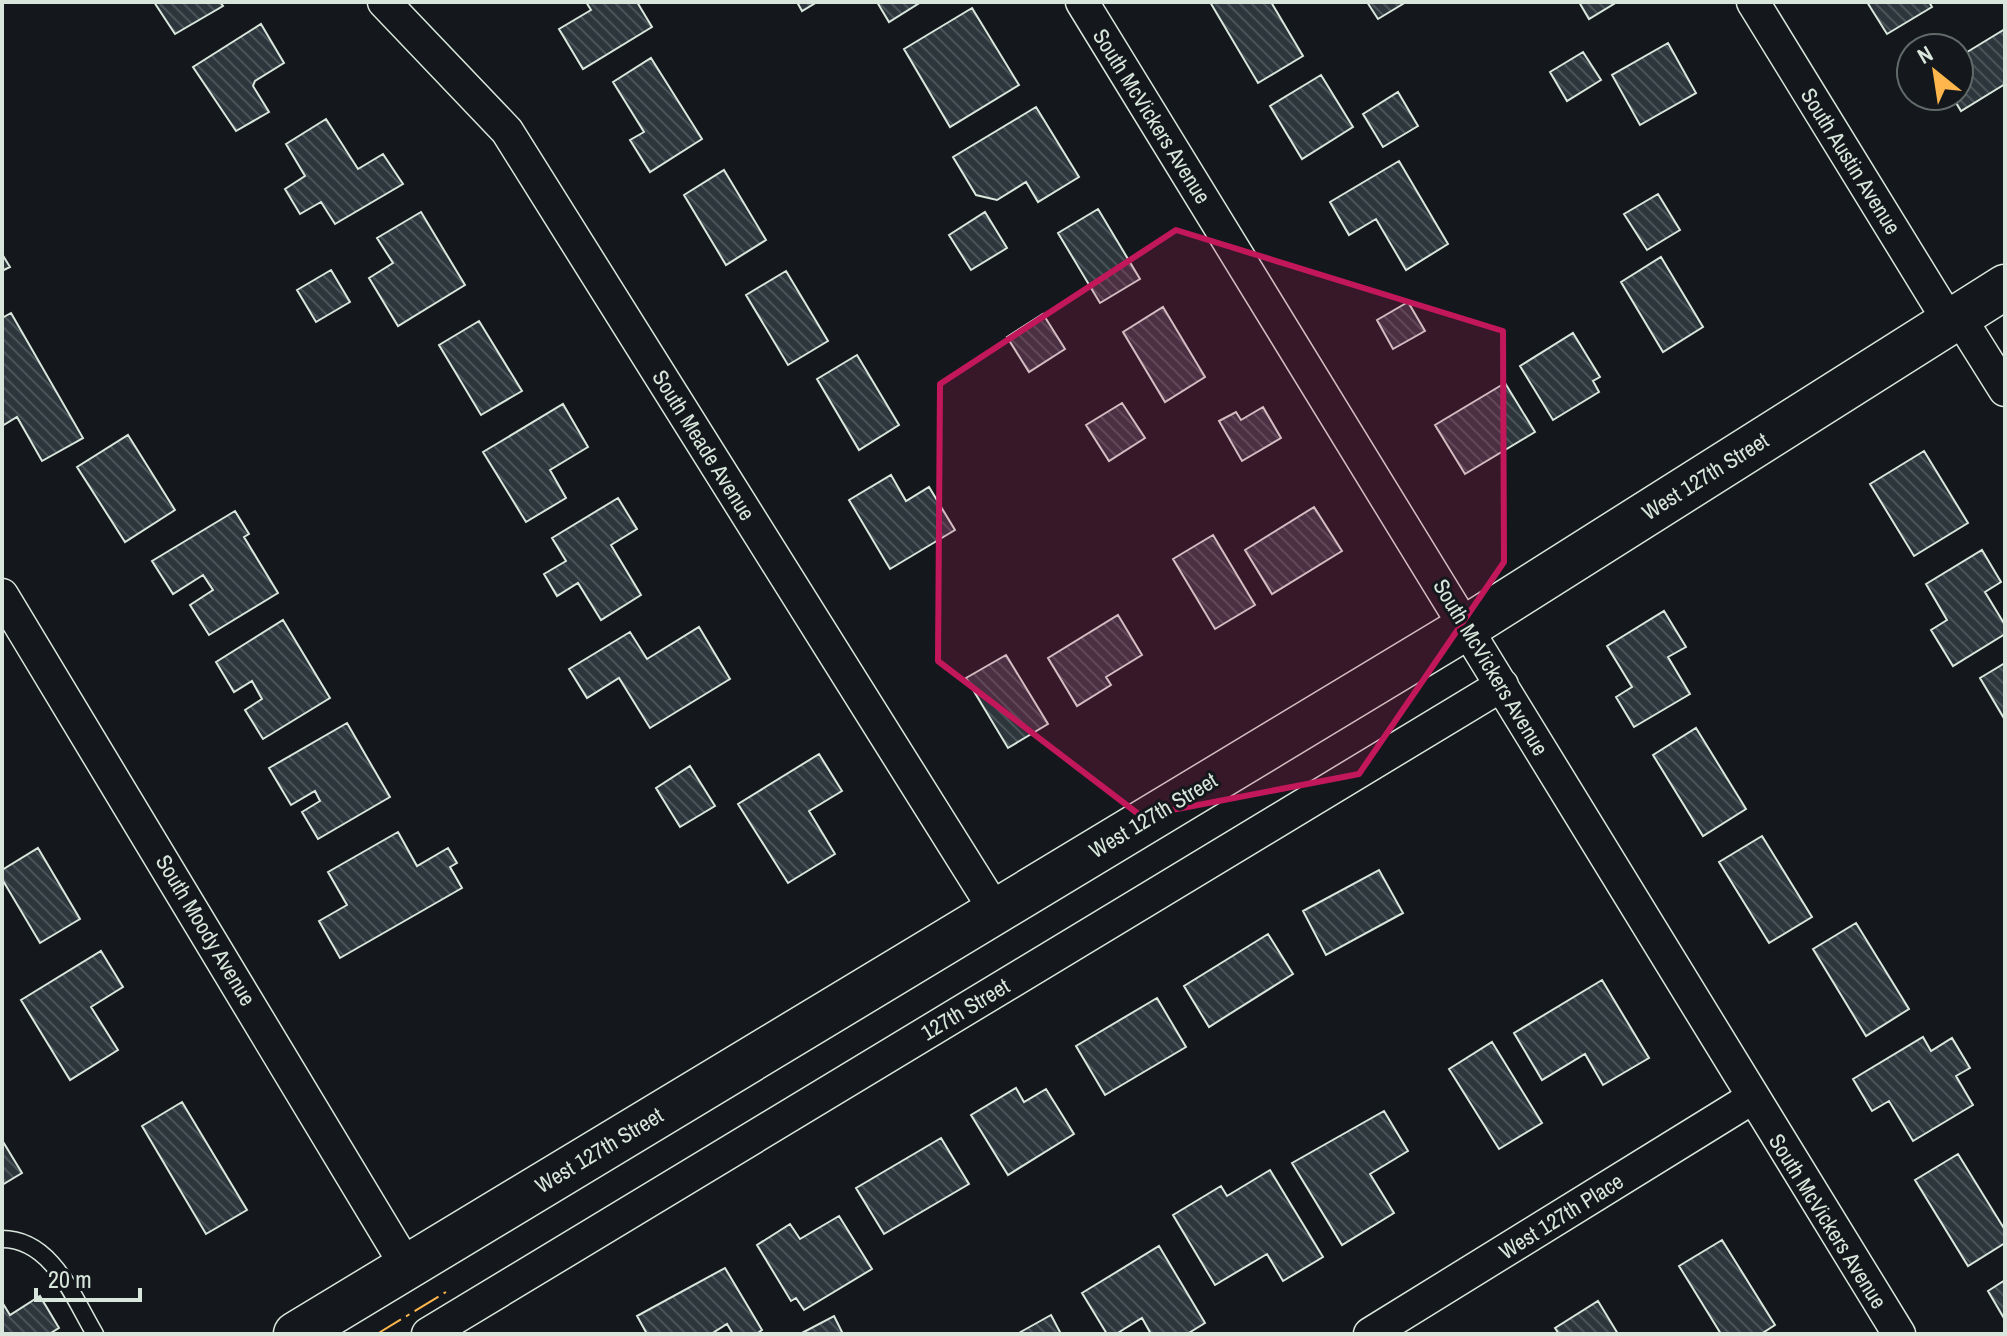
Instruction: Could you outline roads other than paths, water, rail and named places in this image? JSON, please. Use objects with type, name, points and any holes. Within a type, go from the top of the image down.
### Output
[{"type":"main road","name":"West 127th Street","points":[[296,1334],[1467,627],[2005,287]]},
{"type":"street","name":"South Meade Avenue","points":[[384,2],[507,131],[995,910]]},
{"type":"street","name":"South McVickers Avenue","points":[[1082,2],[1899,1334]]},
{"type":"street","name":"South Austin Avenue","points":[[1753,2],[1954,318],[2005,390]]},
{"type":"street","name":"South Moody Avenue","points":[[2,595],[407,1267]]},
{"type":"street","name":"127th Street","points":[[428,1334],[1502,685]]},
{"type":"street","name":"West 127th Place","points":[[1370,1334],[1752,1098]]},
{"type":"lane","points":[[2,1239],[16,1239],[50,1259],[95,1334]]}]
